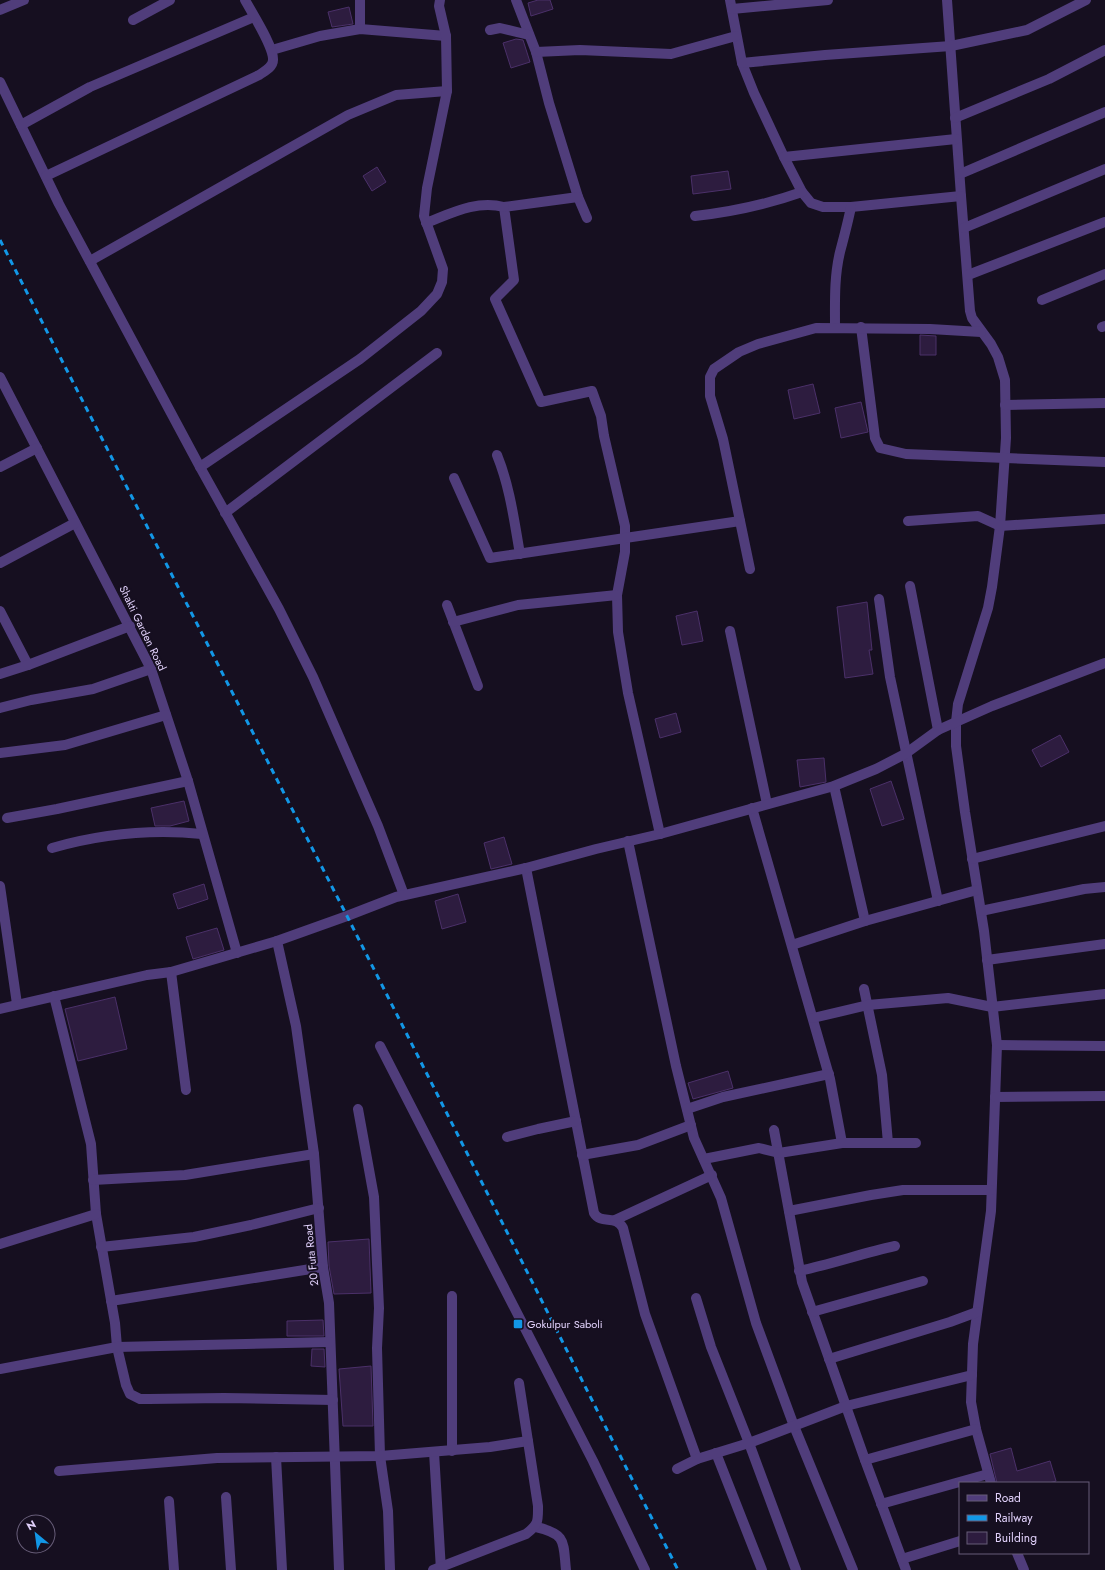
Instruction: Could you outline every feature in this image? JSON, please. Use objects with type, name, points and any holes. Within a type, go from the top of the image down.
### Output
[{"type":"street","points":[[0,10],[24,0]]},
{"type":"street","points":[[133,20],[170,0]]},
{"type":"street","points":[[46,176],[269,69],[274,61],[272,50],[245,0]]},
{"type":"street","points":[[360,0],[360,28]]},
{"type":"street","points":[[200,467],[360,359],[421,311],[437,294],[442,282],[443,269],[424,216],[427,188],[447,91],[446,36],[439,6],[440,0]]},
{"type":"street","points":[[516,0],[536,52],[549,102],[578,197],[587,218]]},
{"type":"street","points":[[828,0],[731,5],[742,63],[754,94],[802,192],[811,203],[822,207],[851,207],[962,196]]},
{"type":"street","points":[[947,0],[956,139],[962,196],[970,311],[972,318],[991,344],[998,357],[1005,380],[1004,457],[1000,526],[988,608],[958,704],[956,722],[956,746],[981,911],[997,1045],[991,1211],[977,1312],[971,1402],[976,1429],[989,1479],[976,1482]]},
{"type":"street","points":[[742,63],[825,55],[951,46],[1027,30],[1086,0]]},
{"type":"street","points":[[21,125],[90,87],[254,17]]},
{"type":"street","points":[[272,50],[320,36],[360,28],[446,36]]},
{"type":"street","points":[[490,30],[500,28],[529,35]]},
{"type":"street","points":[[536,52],[580,50],[671,54],[736,36]]},
{"type":"street","points":[[955,118],[1049,79],[1105,50]]},
{"type":"street","points":[[0,82],[90,261],[200,467],[279,609],[313,677],[378,826],[404,895]]},
{"type":"street","points":[[90,261],[348,114],[396,95],[447,91]]},
{"type":"street","points":[[960,174],[1105,112]]},
{"type":"street","points":[[784,157],[956,139]]},
{"type":"street","points":[[964,228],[1105,169]]},
{"type":"street","points":[[695,216],[720,213],[802,192]]},
{"type":"street","points":[[426,223],[472,206],[492,204],[504,207],[578,197]]},
{"type":"street","points":[[504,207],[514,280],[495,299],[541,402],[592,391],[602,416],[604,436],[625,526],[625,552],[617,595],[618,632],[628,693],[660,834]]},
{"type":"street","points":[[835,327],[836,283],[840,253],[851,207]]},
{"type":"street","points":[[968,275],[1105,222]]},
{"type":"street","points":[[1042,300],[1105,274]]},
{"type":"street","points":[[861,327],[875,438],[880,448],[906,454],[1105,462]]},
{"type":"street","points":[[750,569],[723,439],[710,396],[710,377],[714,369],[725,360],[739,352],[758,344],[816,328],[861,327],[981,332]]},
{"type":"street","points":[[225,513],[437,353]]},
{"type":"street","name":"Shakti Garden Road","points":[[0,377],[3,392],[37,448],[151,669],[188,781],[237,953]]},
{"type":"street","points":[[1005,405],[1105,403]]},
{"type":"street","points":[[0,467],[37,448]]},
{"type":"street","points":[[497,455],[505,474],[510,492],[520,554]]},
{"type":"street","points":[[454,478],[490,558],[740,521]]},
{"type":"street","points":[[908,521],[978,516],[1000,526],[1105,519]]},
{"type":"street","points":[[0,563],[75,523]]},
{"type":"street","points":[[910,586],[938,730]]},
{"type":"street","points":[[453,622],[518,605],[617,595]]},
{"type":"street","points":[[879,599],[890,677],[905,754],[938,901]]},
{"type":"street","points":[[447,605],[478,686]]},
{"type":"street","points":[[0,611],[28,665]]},
{"type":"street","points":[[0,674],[28,665],[130,626]]},
{"type":"street","points":[[730,631],[767,804]]},
{"type":"street","points":[[0,1009],[147,975],[170,972],[277,941],[404,895],[526,868],[660,834],[834,786],[876,769],[905,754],[938,730],[992,706],[1105,663]]},
{"type":"street","points":[[0,708],[31,700],[93,689],[151,669]]},
{"type":"street","points":[[0,753],[65,745],[166,715]]},
{"type":"street","points":[[6,818],[57,809],[188,781]]},
{"type":"street","points":[[834,786],[865,921]]},
{"type":"street","points":[[752,808],[829,1074],[842,1143]]},
{"type":"street","points":[[972,859],[1105,826]]},
{"type":"street","points":[[52,848],[80,840],[112,835],[188,832],[202,834]]},
{"type":"street","points":[[628,841],[676,1066],[694,1138],[712,1175],[721,1198],[756,1323],[794,1426],[853,1570]]},
{"type":"street","points":[[526,868],[594,1213],[596,1217],[601,1219],[615,1220],[620,1223],[645,1314],[697,1459]]},
{"type":"street","points":[[0,886],[17,1004]]},
{"type":"street","points":[[981,911],[1084,889],[1105,887]]},
{"type":"street","points":[[792,945],[865,921],[977,890]]},
{"type":"street","name":"20 Futa Road","points":[[277,941],[296,1026],[314,1154],[322,1267],[329,1303],[339,1570]]},
{"type":"street","points":[[987,960],[1105,944]]},
{"type":"street","points":[[170,972],[186,1090]]},
{"type":"street","points":[[864,989],[882,1075],[888,1143]]},
{"type":"street","points":[[813,1018],[868,1005],[948,998],[992,1007],[1105,994]]},
{"type":"street","points":[[54,996],[91,1144],[96,1214],[101,1247],[115,1323],[117,1347],[126,1385],[130,1394],[140,1399],[224,1398],[333,1400]]},
{"type":"street","points":[[997,1045],[1105,1046]]},
{"type":"street","points":[[380,1046],[593,1461],[645,1570]]},
{"type":"street","points":[[687,1109],[723,1097],[829,1074]]},
{"type":"street","points":[[995,1097],[1105,1096]]},
{"type":"street","points":[[358,1109],[374,1197],[379,1308],[377,1348],[380,1456],[388,1511],[390,1570]]},
{"type":"street","points":[[507,1137],[576,1121]]},
{"type":"street","points":[[582,1155],[638,1145],[691,1125]]},
{"type":"street","points":[[774,1130],[802,1282],[865,1460],[906,1570]]},
{"type":"street","points":[[704,1158],[759,1148],[779,1153],[842,1143],[916,1143]]},
{"type":"street","points":[[93,1180],[185,1175],[314,1154]]},
{"type":"street","points":[[615,1220],[712,1175]]},
{"type":"street","points":[[789,1211],[903,1190],[991,1190]]},
{"type":"street","points":[[101,1247],[194,1237],[319,1208]]},
{"type":"street","points":[[0,1244],[96,1214]]},
{"type":"street","points":[[799,1271],[829,1264],[868,1251],[895,1246]]},
{"type":"street","points":[[111,1301],[322,1267]]},
{"type":"street","points":[[812,1312],[923,1281]]},
{"type":"street","points":[[452,1296],[452,1451]]},
{"type":"street","points":[[696,1298],[711,1347],[750,1443],[796,1570]]},
{"type":"street","points":[[829,1359],[950,1322],[977,1312]]},
{"type":"street","points":[[0,1369],[117,1347],[330,1342]]},
{"type":"street","points":[[677,1469],[697,1459],[750,1443],[846,1406],[972,1375]]},
{"type":"street","points":[[434,1452],[438,1569],[526,1534],[536,1527],[538,1520],[538,1506],[519,1383]]},
{"type":"street","points":[[865,1460],[976,1429]]},
{"type":"street","points":[[60,1471],[217,1458],[380,1456],[452,1451],[528,1441]]},
{"type":"street","points":[[716,1453],[762,1570]]},
{"type":"street","points":[[276,1457],[282,1570]]},
{"type":"street","points":[[881,1504],[959,1486]]},
{"type":"street","points":[[226,1497],[231,1570]]},
{"type":"street","points":[[169,1501],[174,1570]]},
{"type":"street","points":[[536,1527],[547,1529],[558,1535],[563,1540],[566,1570]]},
{"type":"street","points":[[902,1559],[959,1541]]},
{"type":"street","points":[[1017,1554],[1024,1570]]},
{"type":"building","points":[[538,0],[550,0],[553,9],[531,16],[528,3]]},
{"type":"building","points":[[349,7],[353,24],[332,27],[328,12]]},
{"type":"building","points":[[516,39],[523,40],[530,62],[511,68],[503,43]]},
{"type":"building","points":[[377,167],[386,182],[372,191],[363,176]]},
{"type":"building","points":[[728,171],[731,189],[693,194],[691,176]]},
{"type":"building","points":[[920,335],[936,336],[936,355],[920,355]]},
{"type":"building","points":[[813,384],[820,413],[794,419],[788,390]]},
{"type":"building","points":[[861,402],[868,432],[841,438],[835,408]]},
{"type":"building","points":[[867,602],[872,650],[869,650],[873,674],[845,678],[837,607]]},
{"type":"building","points":[[697,611],[703,641],[682,645],[676,616]]},
{"type":"building","points":[[676,713],[681,732],[660,738],[655,719]]},
{"type":"building","points":[[1060,735],[1069,752],[1041,767],[1032,750]]},
{"type":"building","points":[[824,758],[826,782],[800,787],[797,760]]},
{"type":"building","points":[[891,781],[904,819],[882,826],[870,789]]},
{"type":"building","points":[[184,801],[189,821],[170,826],[155,826],[151,808]]},
{"type":"building","points":[[504,837],[512,864],[491,869],[484,843]]},
{"type":"building","points":[[204,884],[208,899],[178,909],[173,894]]},
{"type":"building","points":[[458,894],[466,922],[442,929],[435,901]]},
{"type":"building","points":[[217,928],[224,950],[193,959],[186,937]]},
{"type":"building","points":[[115,997],[127,1049],[78,1061],[65,1009]]},
{"type":"building","points":[[728,1071],[733,1088],[693,1099],[688,1083]]},
{"type":"building","points":[[369,1239],[371,1293],[334,1294],[329,1266],[328,1242]]},
{"type":"building","points":[[323,1320],[324,1336],[287,1336],[287,1321]]},
{"type":"building","points":[[312,1349],[324,1349],[325,1367],[311,1366]]},
{"type":"building","points":[[371,1366],[373,1426],[343,1426],[339,1369]]},
{"type":"building","points":[[1011,1448],[1017,1471],[1050,1461],[1056,1481],[997,1482],[990,1454]]},
{"type":"railway","points":[[0,240],[347,916],[678,1570]]},
{"type":"place","name":"Gokulpur Saboli","points":[[518,1324]]}]
